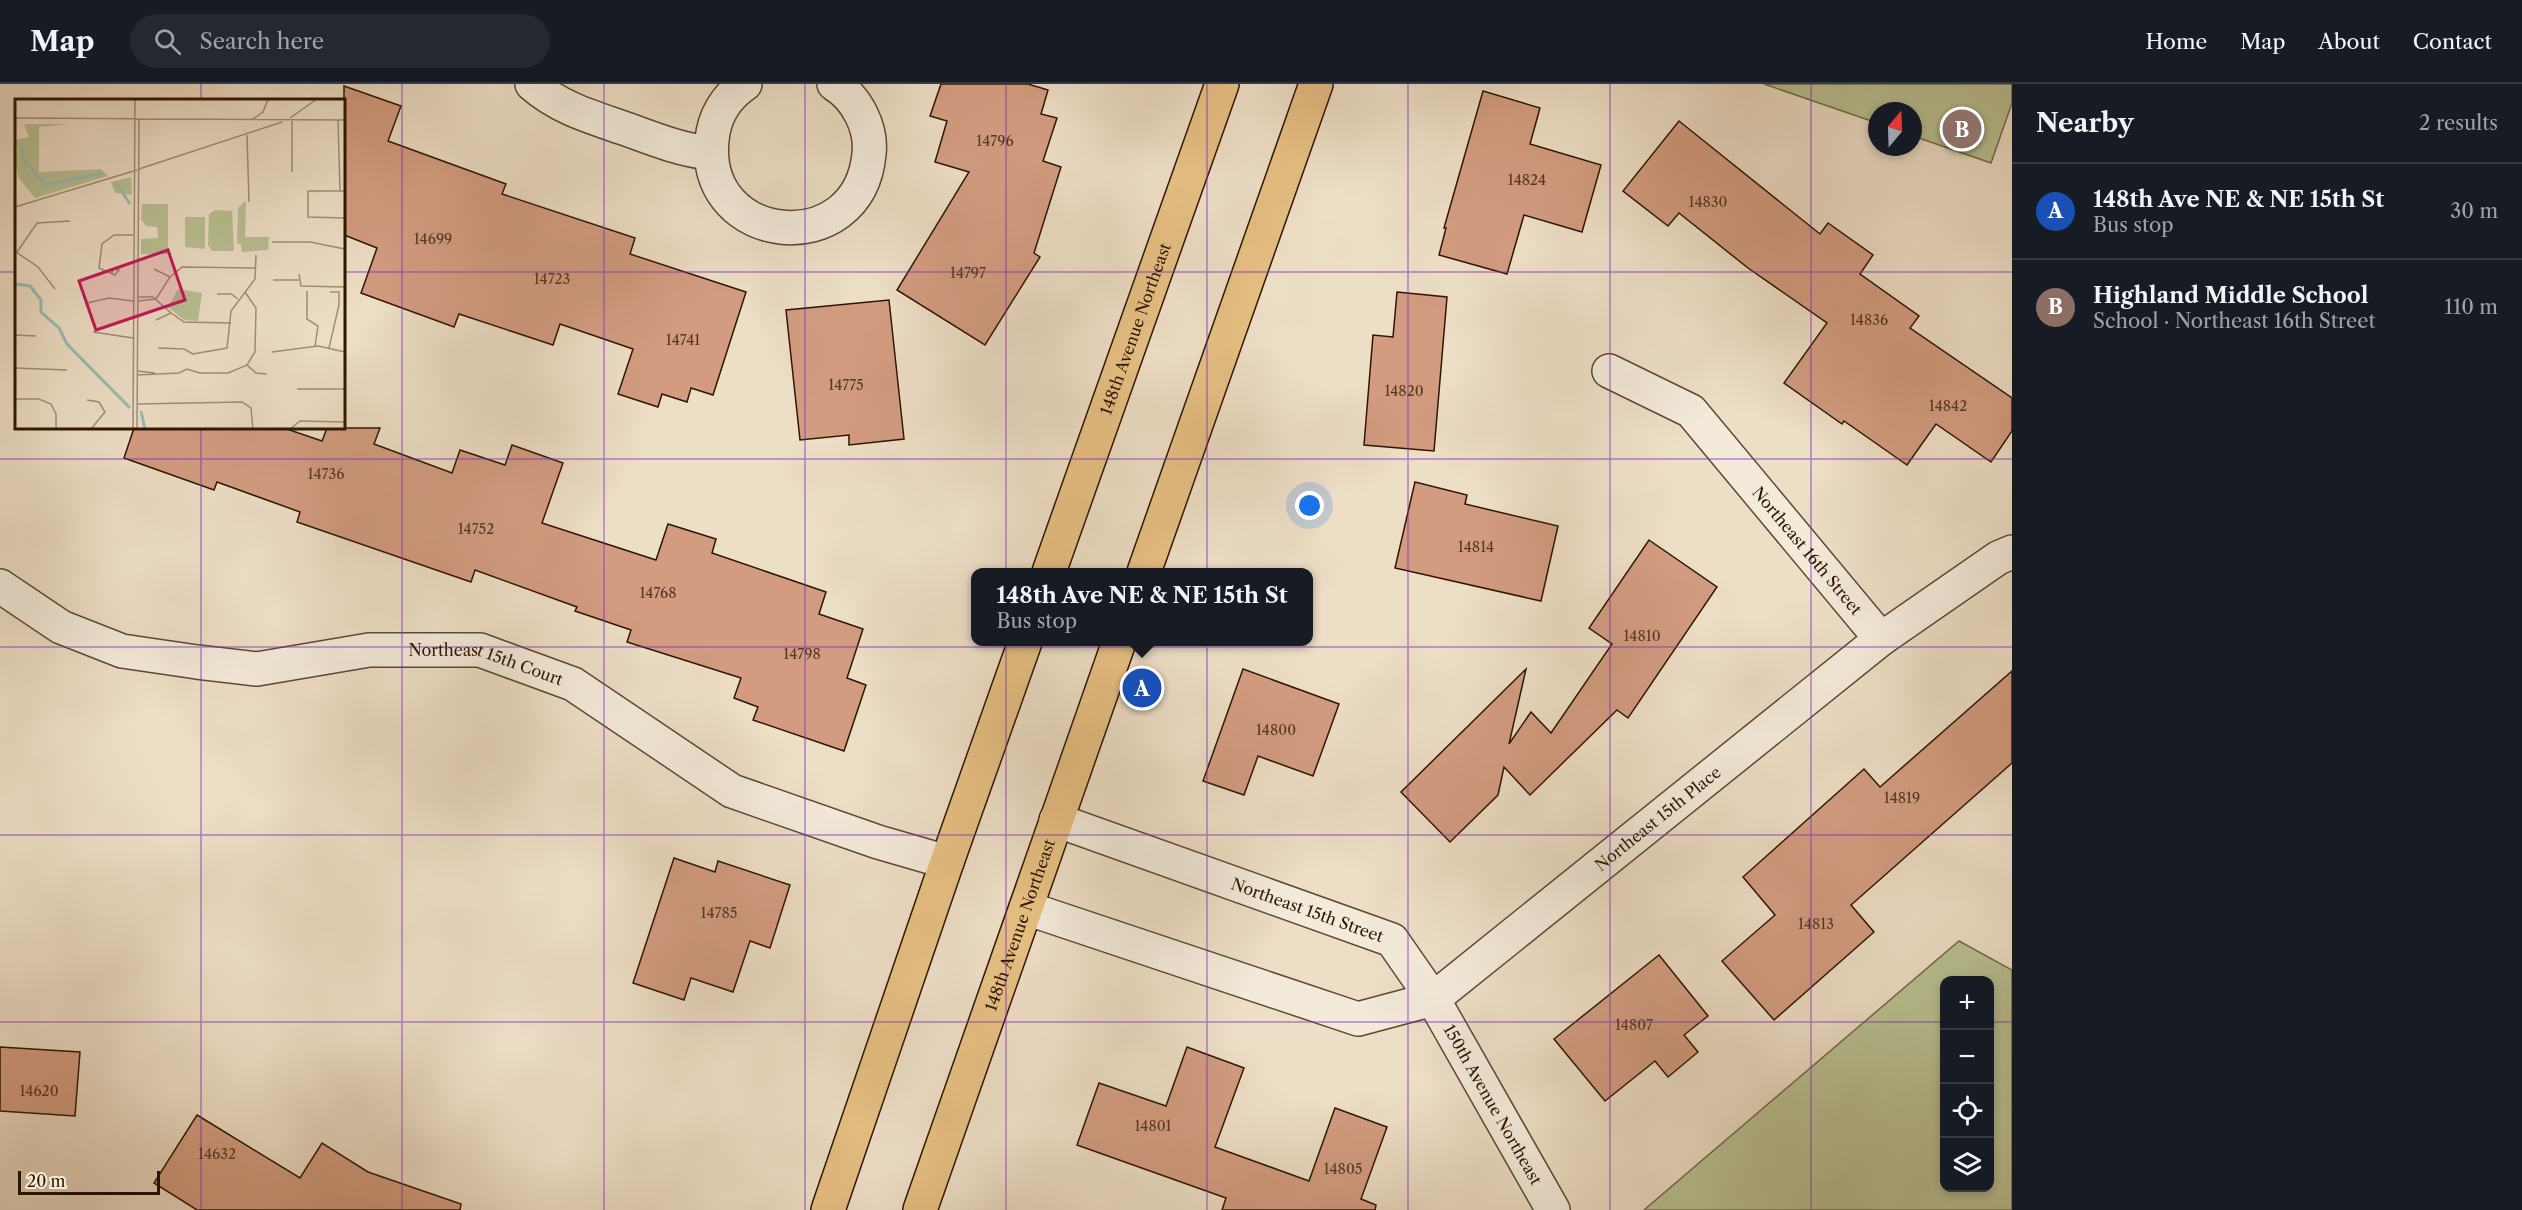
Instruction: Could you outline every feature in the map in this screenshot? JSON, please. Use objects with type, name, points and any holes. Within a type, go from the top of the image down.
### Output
[{"type":"main road","name":"148th Avenue Northeast","points":[[1051,568],[1222,84]]},
{"type":"main road","points":[[1146,568],[1316,84]]},
{"type":"main road","points":[[828,1210],[946,862],[1024,646]]},
{"type":"main road","name":"148th Avenue Northeast","points":[[920,1210],[1118,646]]},
{"type":"street","points":[[532,84],[545,95],[573,111],[686,150],[710,153]]},
{"type":"street","points":[[745,84],[735,91],[721,109],[712,130],[710,153],[714,175],[724,195],[740,212],[760,224],[783,229],[805,228],[827,220],[845,208],[859,190],[868,169],[870,146],[866,124],[855,103],[834,84]]},
{"type":"street","name":"Northeast 16th Street","points":[[1609,371],[1691,411],[1881,639]]},
{"type":"street","points":[[1881,639],[1998,558],[2012,552]]},
{"type":"street","name":"Northeast 15th Court","points":[[0,586],[61,627],[122,651],[197,662],[257,669],[369,650],[480,650],[573,684],[732,791],[878,842],[946,862]]},
{"type":"street","name":"Northeast 15th Place","points":[[1433,999],[1881,639]]},
{"type":"street","name":"Northeast 15th Street","points":[[1056,820],[1392,940],[1433,999]]},
{"type":"street","points":[[1026,908],[1358,1019],[1433,999]]},
{"type":"street","name":"150th Avenue Northeast","points":[[1433,999],[1553,1210]]},
{"type":"green space","points":[[1764,84],[2012,84],[2012,103],[1991,163],[1922,139],[1922,102],[1868,102],[1868,120]]},
{"type":"green space","points":[[1959,941],[2012,970],[2012,1210],[1644,1210]]},
{"type":"building","points":[[941,84],[1028,84],[1048,90],[1041,114],[1057,118],[1043,161],[1061,167],[1034,253],[1040,257],[985,345],[897,290],[969,172],[935,162],[947,121],[930,116]]},
{"type":"building","points":[[344,86],[401,106],[388,141],[506,184],[502,194],[635,238],[630,254],[746,292],[713,395],[691,388],[687,402],[662,394],[658,407],[618,394],[633,349],[560,324],[553,345],[459,314],[454,327],[361,293],[377,248],[345,235]]},
{"type":"building","points":[[1483,91],[1540,108],[1530,144],[1601,165],[1582,232],[1524,215],[1507,274],[1439,255],[1446,228],[1444,228]]},
{"type":"building","points":[[1679,121],[1820,234],[1828,223],[1873,255],[1860,274],[1919,316],[1910,328],[2012,398],[2012,431],[1991,462],[1936,424],[1907,465],[1844,421],[1842,424],[1784,383],[1827,323],[1748,268],[1679,213],[1668,226],[1623,191]]},
{"type":"building","points":[[1397,292],[1447,297],[1434,451],[1364,445],[1373,335],[1393,337]]},
{"type":"building","points":[[889,300],[904,439],[849,445],[849,435],[800,440],[786,310]]},
{"type":"building","points":[[380,428],[374,444],[452,473],[460,450],[505,465],[512,445],[563,463],[542,523],[656,560],[668,524],[716,539],[712,553],[826,592],[819,614],[863,629],[847,678],[866,685],[844,751],[753,720],[758,707],[734,698],[741,678],[627,642],[631,630],[575,611],[577,607],[475,570],[471,582],[297,522],[300,512],[217,482],[214,490],[124,458],[134,429],[287,429],[322,441],[327,429]]},
{"type":"building","points":[[1415,482],[1467,495],[1465,504],[1558,526],[1541,601],[1395,568]]},
{"type":"building","points":[[1649,540],[1717,587],[1628,718],[1617,710],[1530,795],[1504,767],[1498,795],[1450,842],[1401,792],[1526,669],[1509,744],[1531,712],[1551,733],[1612,644],[1589,628]]},
{"type":"building","points":[[1243,669],[1339,704],[1313,776],[1258,756],[1244,795],[1203,781]]},
{"type":"building","points":[[2012,671],[2012,763],[1851,905],[1874,932],[1774,1020],[1722,961],[1775,915],[1743,877],[1864,769],[1880,787]]},
{"type":"building","points":[[674,858],[715,872],[718,861],[790,885],[770,948],[750,941],[733,992],[691,978],[684,1000],[633,983]]},
{"type":"building","points":[[1659,955],[1708,1016],[1684,1035],[1698,1052],[1668,1077],[1655,1061],[1605,1101],[1554,1039]]},
{"type":"building","points":[[0,1047],[80,1052],[75,1116],[0,1111]]},
{"type":"building","points":[[1187,1047],[1244,1068],[1215,1147],[1309,1181],[1335,1108],[1387,1127],[1361,1199],[1376,1205],[1375,1210],[1222,1210],[1226,1198],[1077,1145],[1099,1083],[1166,1106]]},
{"type":"building","points":[[197,1115],[300,1178],[322,1143],[368,1172],[461,1204],[460,1210],[197,1210],[154,1183]]},
{"type":"place","name":"Highland Middle School","points":[[1962,129]]},
{"type":"place","name":"148th Ave NE & NE 15th St","points":[[1142,688]]}]
